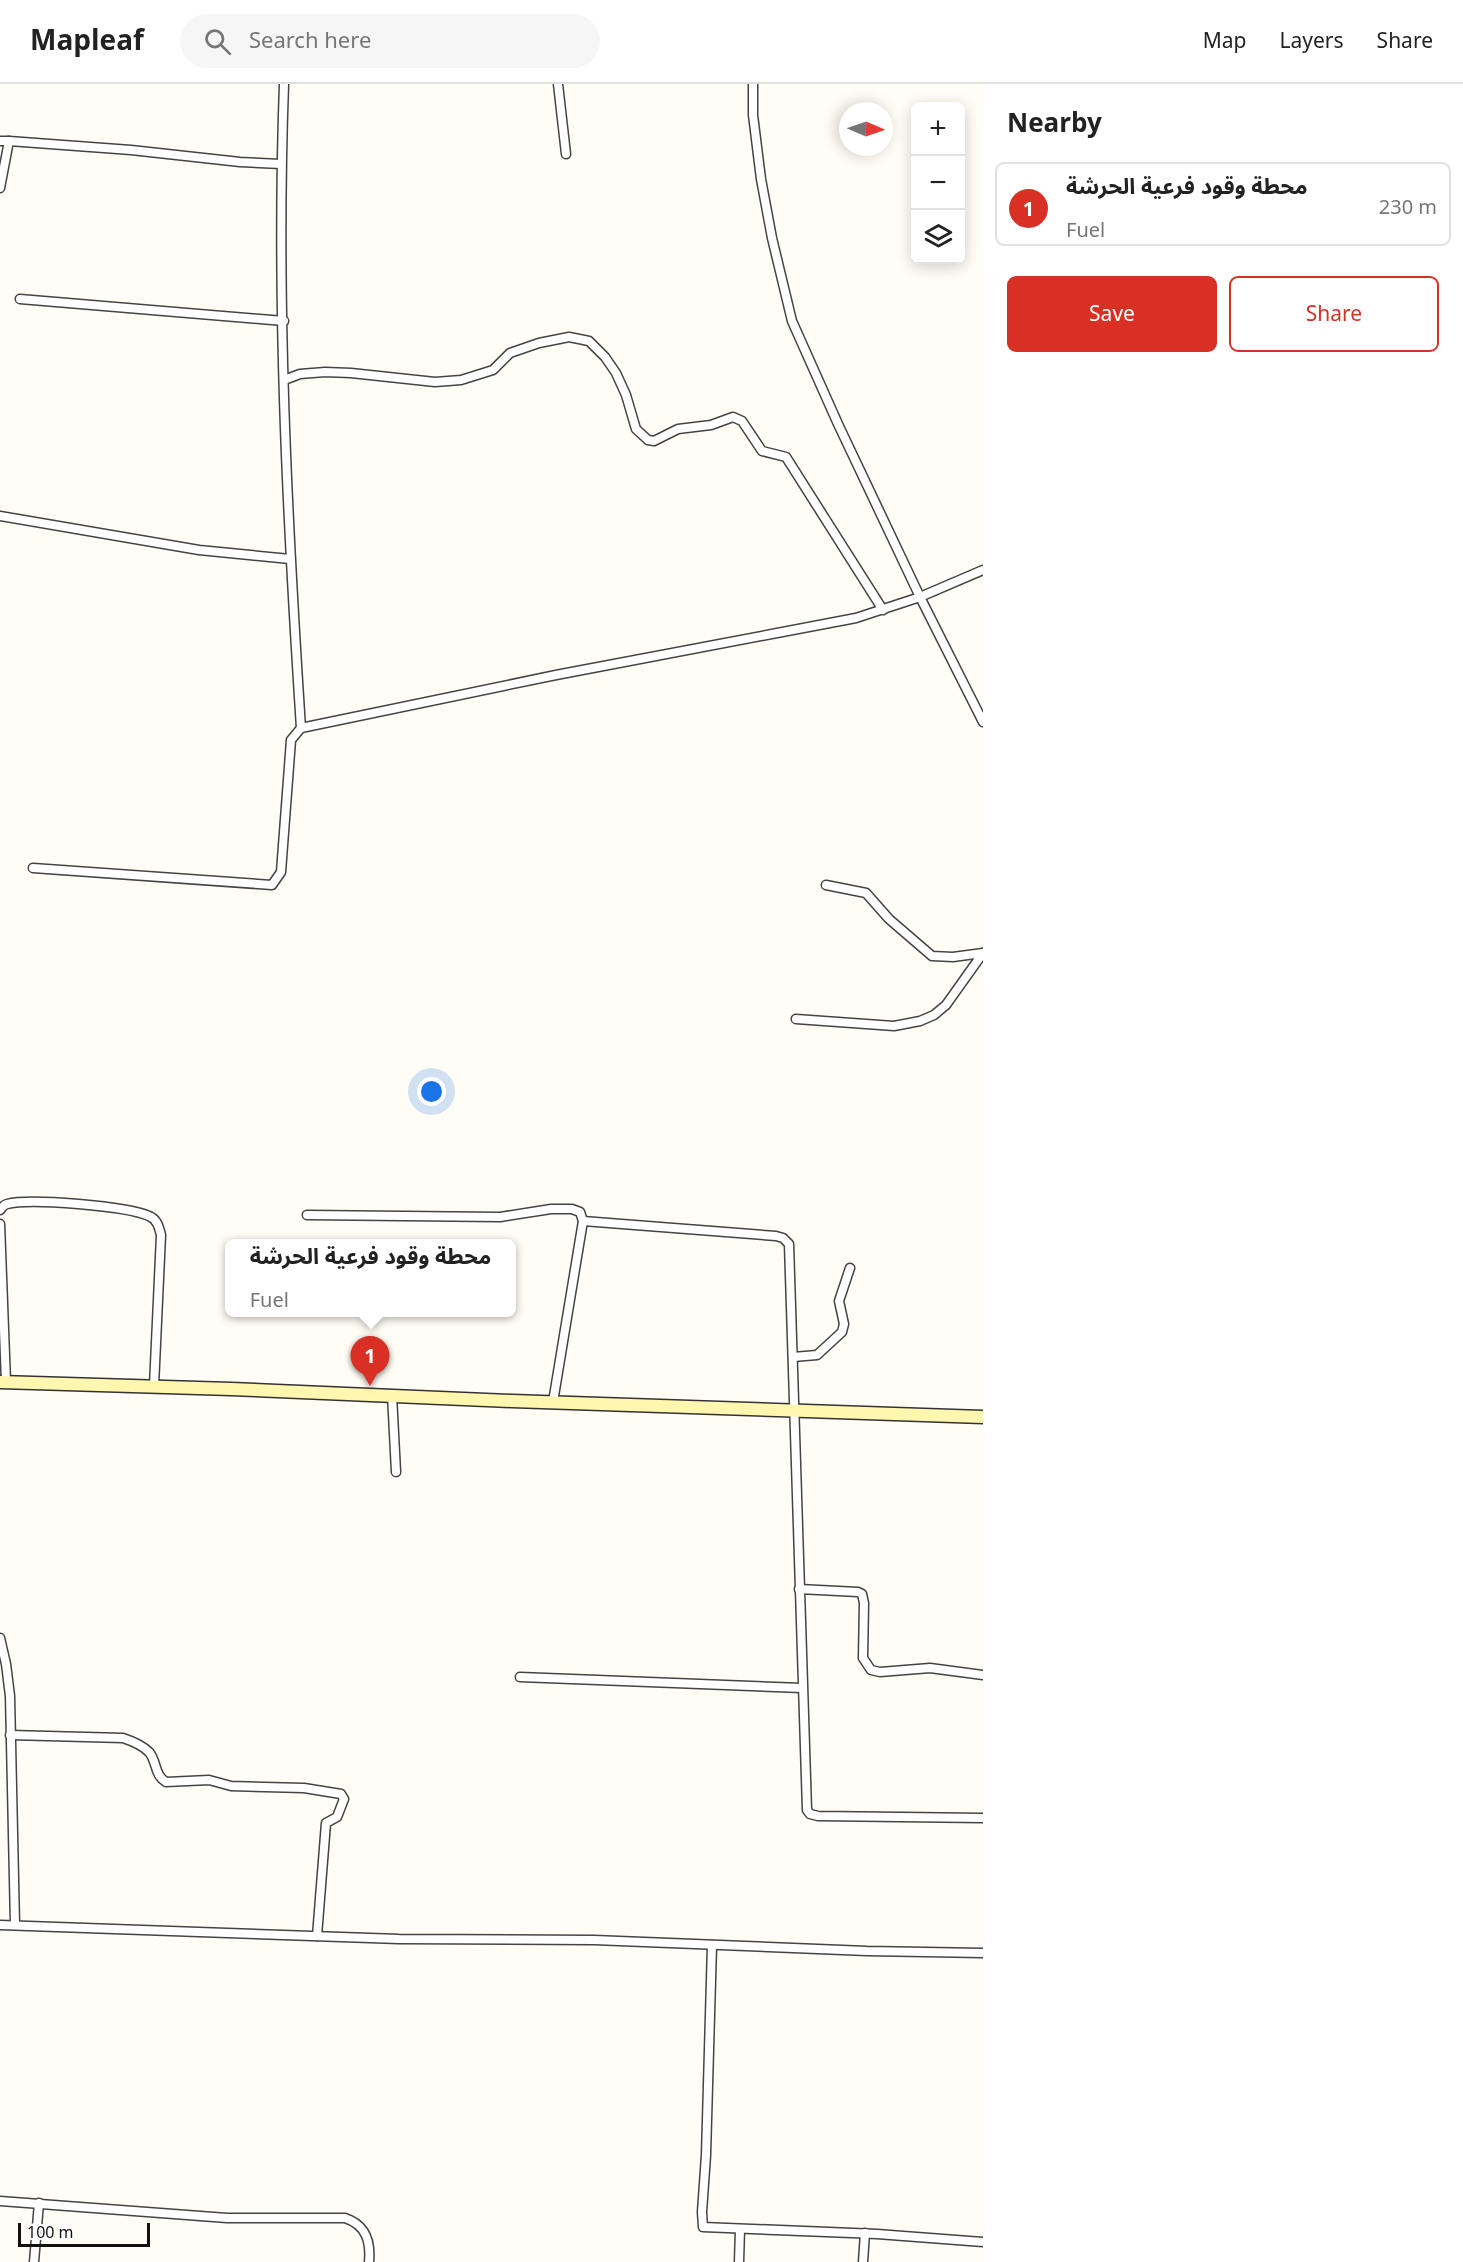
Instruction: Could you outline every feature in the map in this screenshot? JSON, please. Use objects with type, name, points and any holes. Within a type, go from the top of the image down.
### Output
[{"type":"street","points":[[284,84],[281,164],[284,380],[290,559],[301,728]]},
{"type":"street","points":[[558,84],[566,154]]},
{"type":"street","points":[[753,84],[753,115],[761,179],[772,238],[792,321],[920,597],[981,712],[983,722]]},
{"type":"street","points":[[0,188],[4,141],[281,164]]},
{"type":"street","points":[[20,299],[284,321]]},
{"type":"street","points":[[284,380],[300,374],[325,372],[435,382],[460,380],[494,370],[510,353],[539,343],[569,336],[589,340],[616,373],[636,429],[648,440],[654,441],[678,429],[711,425],[733,417],[742,421],[762,451],[786,457],[884,610]]},
{"type":"street","points":[[0,516],[199,550],[290,559]]},
{"type":"street","points":[[33,868],[272,885],[281,872],[291,740],[301,728],[556,675],[856,618],[920,597],[983,570]]},
{"type":"street","points":[[796,1019],[884,1026],[920,1021],[934,1015],[946,1005],[983,953],[953,957],[932,956],[889,919],[866,893],[826,885]]},
{"type":"street","points":[[0,1210],[6,1204],[76,1204],[115,1208],[153,1218],[161,1235],[154,1386]]},
{"type":"street","points":[[308,1215],[500,1217],[561,1209],[577,1210],[582,1215],[583,1221],[554,1402]]},
{"type":"street","points":[[583,1221],[783,1238],[790,1248],[802,1688],[806,1798],[809,1813],[818,1816],[983,1818]]},
{"type":"street","points":[[0,1224],[3,1382],[983,1417]]},
{"type":"street","points":[[793,1357],[817,1355],[842,1332],[844,1324],[838,1307],[850,1268]]},
{"type":"street","points":[[392,1395],[396,1472]]},
{"type":"street","points":[[799,1589],[862,1594],[864,1603],[863,1658],[871,1670],[880,1672],[942,1668],[983,1675]]},
{"type":"street","points":[[0,1638],[10,1696],[15,1925]]},
{"type":"street","points":[[520,1677],[802,1688]]},
{"type":"street","points":[[10,1735],[123,1738],[138,1744],[149,1752],[160,1778],[166,1782],[209,1780],[231,1786],[292,1787],[341,1794],[344,1799],[337,1817],[326,1823],[316,1935]]},
{"type":"street","points":[[0,1924],[983,1953]]},
{"type":"street","points":[[712,1945],[702,2224],[706,2228],[865,2234],[983,2242]]},
{"type":"street","points":[[0,2201],[130,2212],[227,2217],[345,2218],[357,2222],[365,2232],[369,2241],[369,2262]]},
{"type":"street","points":[[34,2262],[39,2203]]},
{"type":"street","points":[[739,2262],[740,2229]]},
{"type":"street","points":[[863,2262],[865,2234]]},
{"type":"place","name":"محطة وقود فرعية الحرشة","points":[[370,1386]]}]
